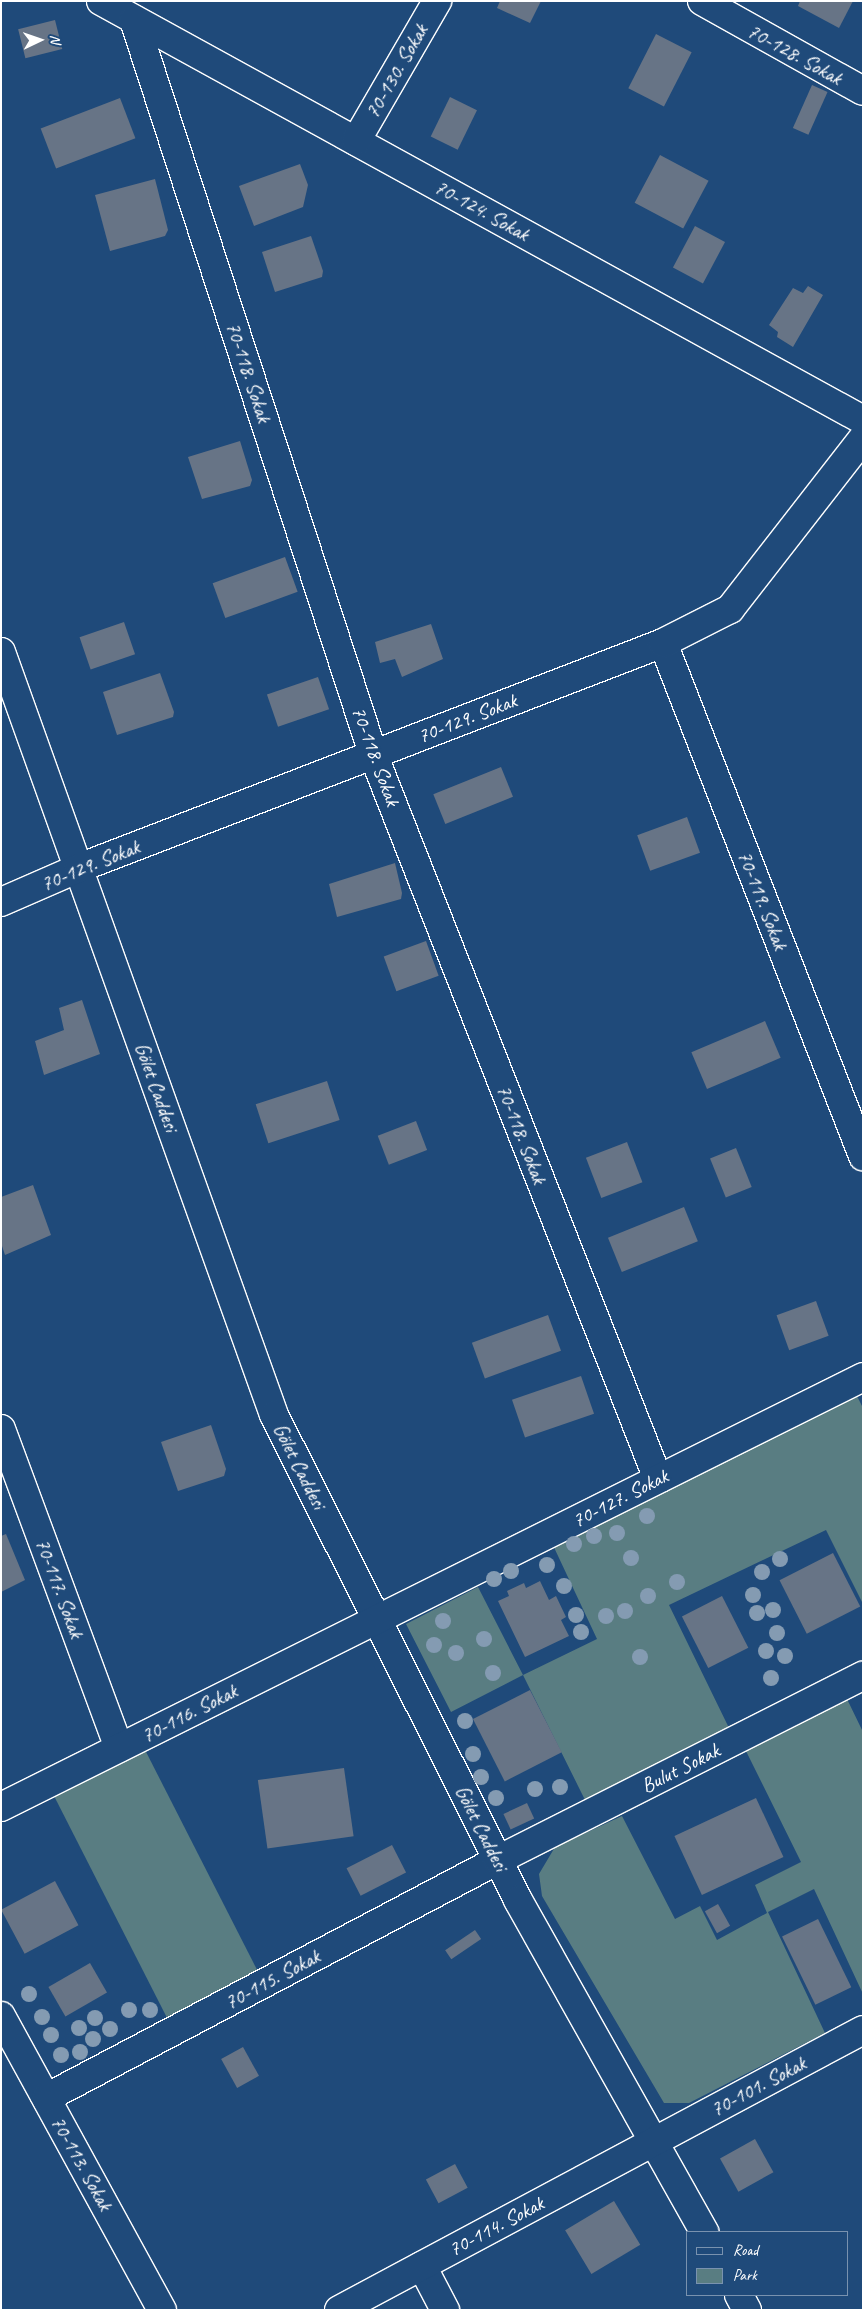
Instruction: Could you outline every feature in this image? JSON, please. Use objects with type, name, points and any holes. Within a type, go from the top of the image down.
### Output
[{"type":"street","name":"70-124. Sokak","points":[[101,1],[863,420]]},
{"type":"street","name":"70-130. Sokak","points":[[356,141],[437,1]]},
{"type":"street","name":"70-128. Sokak","points":[[702,1],[863,92]]},
{"type":"street","name":"70-118. Sokak","points":[[134,20],[373,754],[658,1479]]},
{"type":"street","name":"70-129. Sokak","points":[[1,902],[79,868],[663,643],[730,609],[863,438]]},
{"type":"street","name":"70-119. Sokak","points":[[663,643],[863,1156]]},
{"type":"street","name":"Gölet Caddesi","points":[[1,652],[274,1414],[498,1860],[703,2231]]},
{"type":"street","name":"70-127. Sokak","points":[[377,1619],[863,1376]]},
{"type":"street","name":"70-117. Sokak","points":[[1,1428],[119,1748]]},
{"type":"street","name":"70-116. Sokak","points":[[1,1807],[377,1619]]},
{"type":"street","name":"Bulut Sokak","points":[[498,1860],[863,1676]]},
{"type":"street","name":"70-115. Sokak","points":[[46,2098],[498,1860]]},
{"type":"street","name":"70-113. Sokak","points":[[1,2016],[161,2309]]},
{"type":"street","name":"70-101. Sokak","points":[[653,2142],[863,2030]]},
{"type":"street","name":"70-114. Sokak","points":[[339,2310],[653,2142]]},
{"type":"street","points":[[422,2266],[445,2310]]},
{"type":"street","points":[[740,2296],[747,2310]]},
{"type":"green space","points":[[856,1394],[863,1408],[863,1604],[826,1530],[669,1605],[729,1728],[585,1800],[523,1675],[597,1639],[551,1541]]},
{"type":"green space","points":[[478,1587],[523,1675],[451,1712],[406,1624]]},
{"type":"green space","points":[[847,1699],[863,1732],[863,1994],[814,1889],[768,1912],[825,2033],[689,2103],[664,2103],[542,1896],[539,1874],[555,1847],[622,1816],[675,1919],[700,1906],[717,1940],[767,1913],[755,1885],[801,1862],[745,1749]]},
{"type":"green space","points":[[142,1744],[259,1974],[168,2020],[51,1790]]},
{"type":"building","points":[[500,1],[541,1],[530,23],[497,8]]},
{"type":"building","points":[[800,1],[853,1],[839,28],[798,6]]},
{"type":"building","points":[[55,20],[62,49],[25,58],[18,29]]},
{"type":"building","points":[[656,34],[692,52],[664,107],[628,88]]},
{"type":"building","points":[[812,85],[828,92],[808,135],[793,128]]},
{"type":"building","points":[[450,97],[477,110],[458,150],[431,137]]},
{"type":"building","points":[[120,98],[135,138],[56,169],[41,128]]},
{"type":"building","points":[[660,155],[709,181],[683,229],[635,203]]},
{"type":"building","points":[[300,164],[308,185],[303,207],[254,226],[239,186]]},
{"type":"building","points":[[155,179],[168,230],[165,236],[110,251],[95,195]]},
{"type":"building","points":[[695,226],[725,242],[703,283],[673,267]]},
{"type":"building","points":[[311,236],[323,271],[322,277],[275,292],[262,252]]},
{"type":"building","points":[[808,286],[823,295],[793,347],[777,337],[778,332],[769,325],[793,288],[803,293]]},
{"type":"building","points":[[240,441],[252,480],[250,486],[202,499],[188,457]]},
{"type":"building","points":[[285,557],[298,592],[225,618],[213,583]]},
{"type":"building","points":[[124,622],[135,654],[91,669],[80,637]]},
{"type":"building","points":[[431,624],[443,659],[402,677],[395,659],[380,663],[375,642]]},
{"type":"building","points":[[160,673],[174,712],[173,717],[117,735],[103,692]]},
{"type":"building","points":[[318,677],[329,709],[278,727],[267,695]]},
{"type":"building","points":[[501,767],[513,797],[445,824],[433,794]]},
{"type":"building","points":[[687,817],[700,853],[650,871],[637,835]]},
{"type":"building","points":[[395,863],[402,893],[401,899],[337,917],[329,884]]},
{"type":"building","points":[[426,941],[439,976],[396,991],[384,956]]},
{"type":"building","points":[[82,1000],[100,1054],[44,1075],[35,1041],[64,1030],[59,1008]]},
{"type":"building","points":[[765,1021],[781,1058],[707,1089],[691,1052]]},
{"type":"building","points":[[327,1081],[340,1120],[268,1143],[256,1104]]},
{"type":"building","points":[[416,1121],[427,1150],[389,1165],[378,1136]]},
{"type":"building","points":[[627,1142],[642,1182],[601,1198],[586,1158]]},
{"type":"building","points":[[736,1148],[752,1187],[726,1197],[710,1158]]},
{"type":"building","points":[[33,1185],[51,1235],[5,1255],[1,1243],[1,1197]]},
{"type":"building","points":[[684,1207],[698,1241],[622,1272],[608,1238]]},
{"type":"building","points":[[816,1301],[829,1336],[789,1350],[777,1315]]},
{"type":"building","points":[[548,1315],[561,1351],[485,1378],[472,1343]]},
{"type":"building","points":[[581,1376],[594,1414],[525,1438],[512,1400]]},
{"type":"building","points":[[211,1425],[226,1469],[224,1476],[178,1491],[161,1442]]},
{"type":"building","points":[[6,1534],[25,1580],[1,1592],[1,1536]]},
{"type":"building","points":[[833,1553],[860,1606],[807,1634],[780,1580]]},
{"type":"building","points":[[540,1581],[549,1600],[556,1596],[566,1617],[561,1620],[569,1636],[525,1657],[498,1601],[509,1596],[507,1591],[524,1583],[526,1588]]},
{"type":"building","points":[[722,1596],[748,1648],[708,1668],[682,1616]]},
{"type":"building","points":[[530,1690],[562,1752],[505,1781],[473,1719]]},
{"type":"building","points":[[344,1768],[354,1836],[267,1848],[258,1780]]},
{"type":"building","points":[[756,1798],[783,1857],[702,1895],[674,1836]]},
{"type":"building","points":[[527,1803],[534,1818],[511,1829],[503,1814]]},
{"type":"building","points":[[392,1845],[406,1873],[361,1896],[347,1868]]},
{"type":"building","points":[[55,1881],[78,1925],[25,1954],[1,1910]]},
{"type":"building","points":[[718,1904],[730,1926],[717,1933],[705,1911]]},
{"type":"building","points":[[818,1919],[851,1987],[815,2005],[782,1937]]},
{"type":"building","points":[[475,1930],[481,1939],[451,1959],[445,1950]]},
{"type":"building","points":[[90,1963],[107,1992],[65,2016],[48,1987]]},
{"type":"building","points":[[243,2047],[259,2076],[237,2088],[221,2059]]},
{"type":"building","points":[[755,2139],[773,2172],[738,2192],[720,2158]]},
{"type":"building","points":[[455,2164],[468,2188],[439,2203],[426,2179]]},
{"type":"building","points":[[614,2201],[640,2245],[591,2274],[565,2230]]}]
